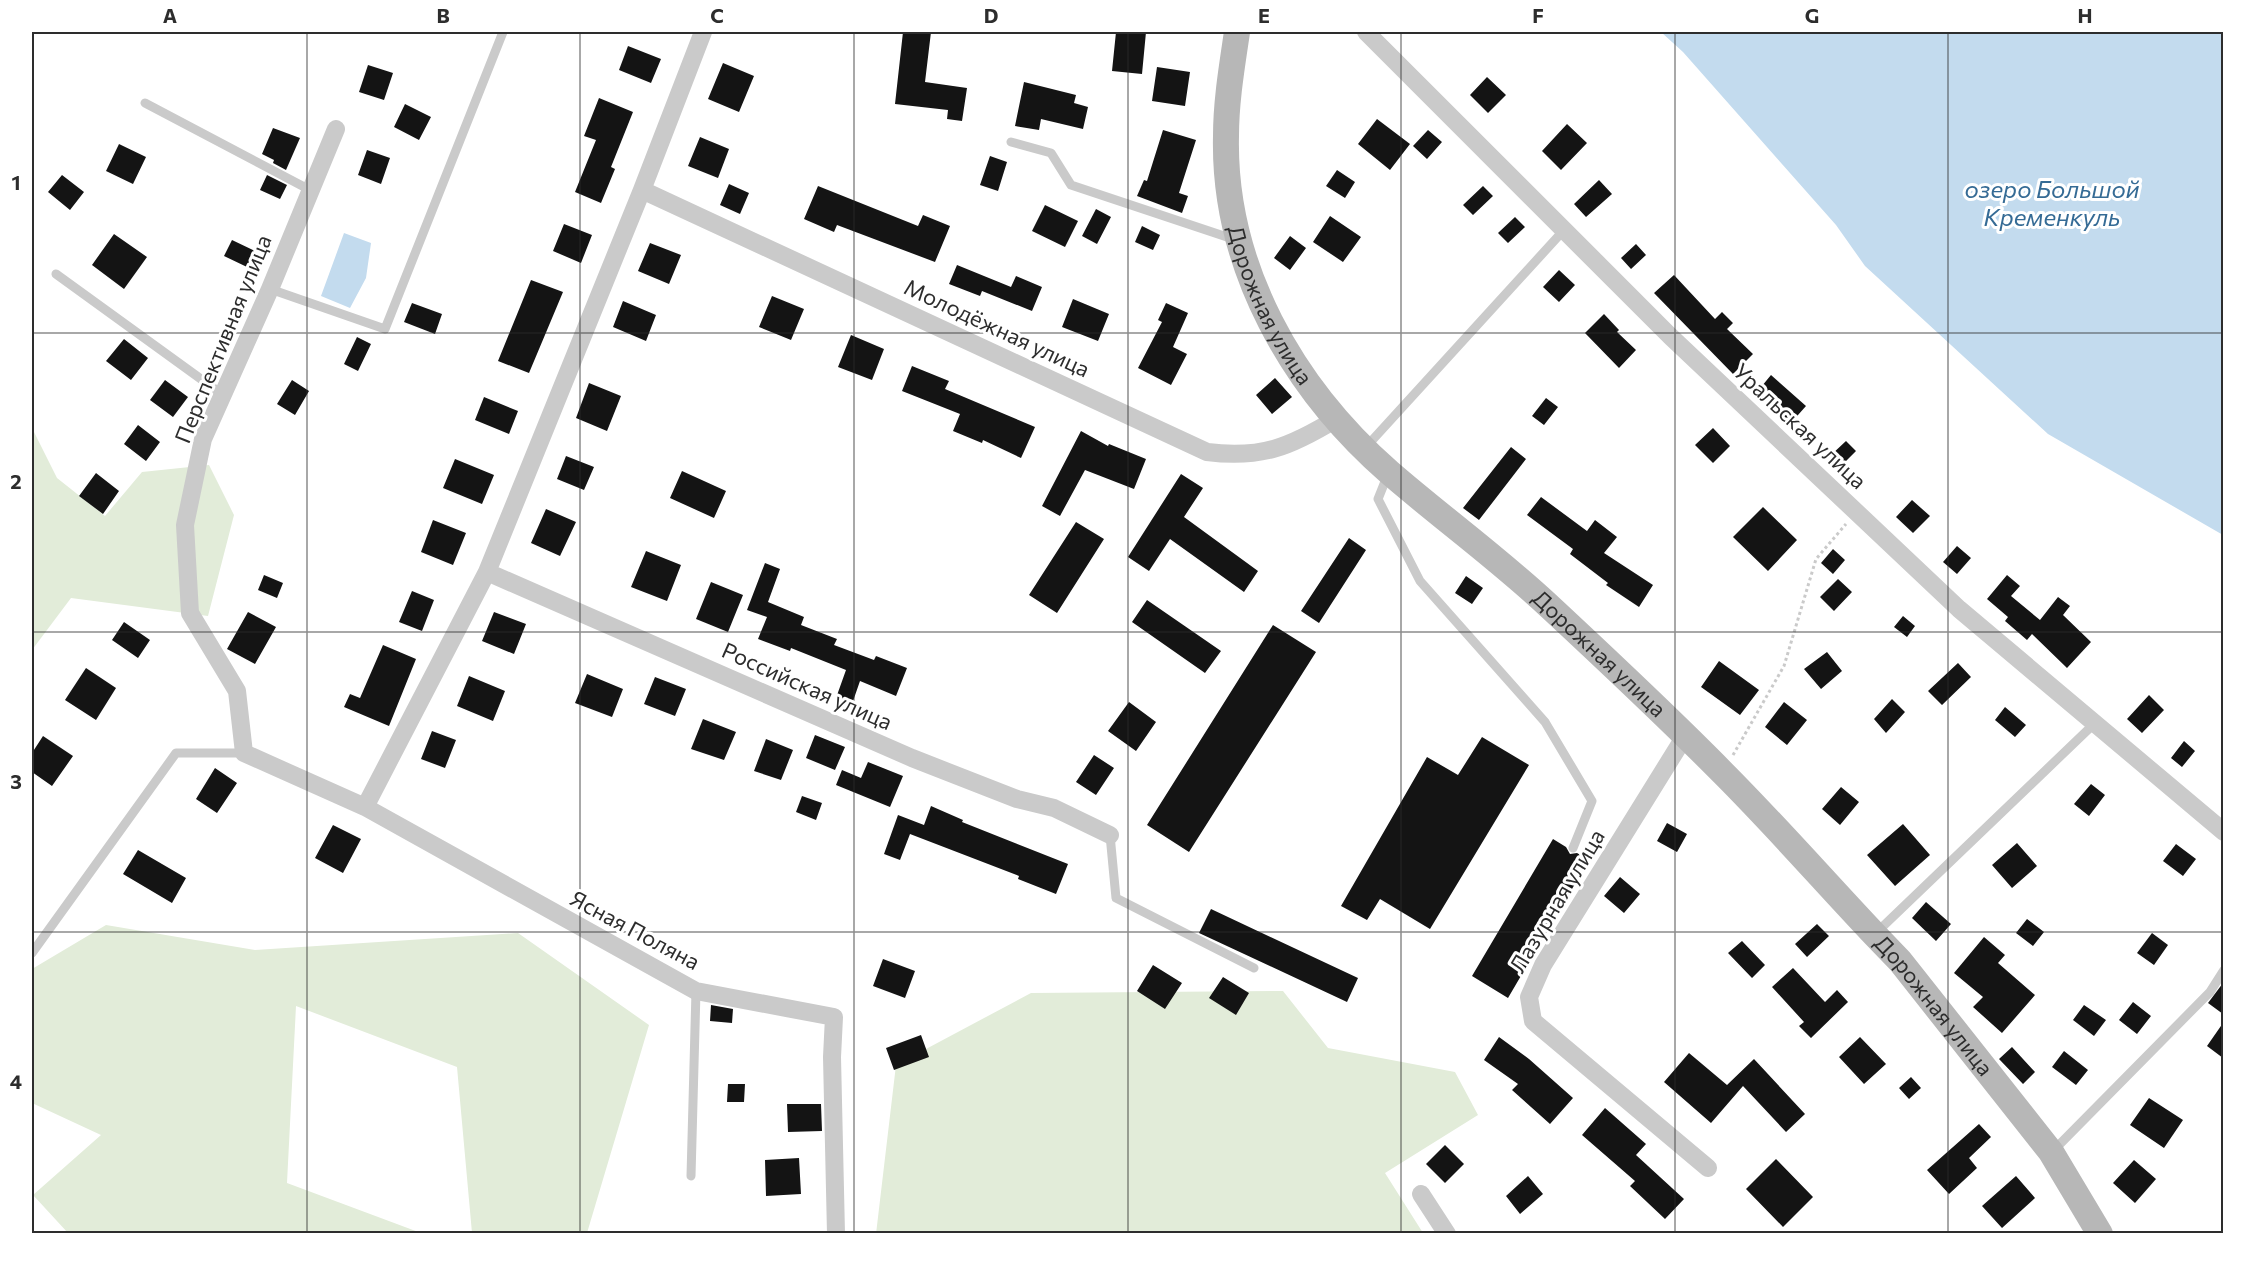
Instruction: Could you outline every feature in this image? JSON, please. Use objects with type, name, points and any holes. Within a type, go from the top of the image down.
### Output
[{"type":"street","points":[[244,753],[365,807],[487,572],[642,190],[703,32]]},
{"type":"street","name":"Дорожная улица","points":[[1237,32],[1226,137],[1230,198],[1241,242],[1264,313],[1298,370],[1336,419],[1389,472],[1548,605],[1723,772],[1875,935],[1900,962],[2051,1152],[2100,1233]]},
{"type":"street","name":"Уральская улица","points":[[1366,32],[1670,336],[1959,609],[2223,832]]},
{"type":"street","name":"Перспективная улица","points":[[244,753],[237,690],[190,613],[185,525],[203,439],[270,289],[336,129]]},
{"type":"street","name":"Молодёжная улица","points":[[642,190],[1207,452],[1238,456],[1271,452],[1307,436],[1336,419]]},
{"type":"street","name":"Российская улица","points":[[487,572],[912,758],[1017,799],[1054,808],[1110,835]]},
{"type":"street","name":"Лазурная улица","points":[[1684,736],[1544,965],[1529,997],[1533,1021],[1708,1168]]},
{"type":"street","name":"Ясная Поляна","points":[[365,807],[696,991],[834,1017],[832,1057],[836,1233]]},
{"type":"street","points":[[1421,1194],[1447,1233]]},
{"type":"lane","points":[[270,289],[385,329],[503,32]]},
{"type":"lane","points":[[146,103],[310,190]]},
{"type":"lane","points":[[1011,142],[1051,153],[1071,185],[1241,242]]},
{"type":"lane","points":[[1365,449],[1564,230]]},
{"type":"lane","points":[[56,274],[223,395]]},
{"type":"lane","points":[[1389,472],[1378,499],[1420,581],[1545,722],[1592,801],[1573,848]]},
{"type":"lane","points":[[1875,935],[2094,723]]},
{"type":"lane","points":[[32,953],[176,753],[244,753]]},
{"type":"lane","points":[[1110,835],[1116,898],[1254,968]]},
{"type":"lane","points":[[2051,1152],[2210,992],[2223,970]]},
{"type":"lane","points":[[691,1176],[696,991]]},
{"type":"path","points":[[1723,772],[1784,666],[1816,559],[1857,512]]},
{"type":"green space","points":[[32,428],[57,478],[105,516],[142,472],[209,465],[234,515],[208,616],[71,598],[32,650]]},
{"type":"green space","points":[[106,925],[255,950],[518,933],[649,1025],[587,1233],[472,1233],[457,1067],[296,1006],[287,1183],[421,1233],[68,1233],[33,1195],[101,1135],[32,1103],[32,969]]},
{"type":"green space","points":[[1283,991],[1328,1048],[1455,1072],[1478,1115],[1385,1173],[1423,1233],[876,1234],[896,1065],[1031,993]]},
{"type":"water","name":"озеро Большой Кременкуль","points":[[1661,32],[2223,32],[2223,535],[2048,434],[1865,266],[1836,225],[1683,52]]},
{"type":"water","points":[[344,233],[371,243],[366,278],[350,308],[321,296]]},
{"type":"building","points":[[903,32],[931,32],[925,82],[967,88],[962,121],[947,119],[948,110],[895,104]]},
{"type":"building","points":[[1116,32],[1146,32],[1142,74],[1112,71]]},
{"type":"building","points":[[628,46],[661,59],[651,83],[619,70]]},
{"type":"building","points":[[723,63],[754,76],[739,112],[708,99]]},
{"type":"building","points":[[368,65],[393,73],[384,100],[359,92]]},
{"type":"building","points":[[1157,67],[1190,72],[1185,106],[1152,101]]},
{"type":"building","points":[[1487,77],[1506,95],[1488,113],[1470,95]]},
{"type":"building","points":[[1024,82],[1076,95],[1074,103],[1088,107],[1083,129],[1041,119],[1039,130],[1015,126]]},
{"type":"building","points":[[599,98],[633,112],[611,167],[615,169],[601,203],[575,192],[596,140],[584,136]]},
{"type":"building","points":[[405,104],[431,117],[419,140],[394,127]]},
{"type":"building","points":[[1377,119],[1410,144],[1390,170],[1358,144]]},
{"type":"building","points":[[1567,124],[1587,143],[1561,170],[1542,151]]},
{"type":"building","points":[[273,128],[300,138],[286,170],[262,154]]},
{"type":"building","points":[[1163,130],[1196,140],[1179,193],[1188,196],[1182,213],[1137,196],[1144,180],[1147,181]]},
{"type":"building","points":[[1428,130],[1442,142],[1427,159],[1413,146]]},
{"type":"building","points":[[700,137],[729,149],[718,178],[688,166]]},
{"type":"building","points":[[119,144],[146,157],[133,184],[106,171]]},
{"type":"building","points":[[367,150],[390,158],[381,184],[358,175]]},
{"type":"building","points":[[990,156],[1007,162],[998,191],[980,185]]},
{"type":"building","points":[[1337,170],[1355,182],[1345,198],[1326,186]]},
{"type":"building","points":[[62,175],[84,192],[70,210],[48,192]]},
{"type":"building","points":[[267,175],[287,185],[280,199],[260,190]]},
{"type":"building","points":[[1599,180],[1612,194],[1586,217],[1574,204]]},
{"type":"building","points":[[729,184],[749,193],[740,214],[720,205]]},
{"type":"building","points":[[818,186],[918,226],[923,215],[950,226],[935,262],[837,225],[834,232],[804,219]]},
{"type":"building","points":[[1483,186],[1493,196],[1473,215],[1463,205]]},
{"type":"building","points":[[1045,205],[1078,221],[1065,247],[1032,231]]},
{"type":"building","points":[[1096,209],[1111,217],[1097,244],[1082,236]]},
{"type":"building","points":[[1330,216],[1361,237],[1343,262],[1313,242]]},
{"type":"building","points":[[1515,217],[1525,227],[1508,243],[1498,233]]},
{"type":"building","points":[[564,224],[592,235],[581,263],[553,251]]},
{"type":"building","points":[[1142,226],[1160,235],[1153,250],[1135,242]]},
{"type":"building","points":[[114,234],[147,257],[124,289],[92,265]]},
{"type":"building","points":[[1290,236],[1306,248],[1290,270],[1274,258]]},
{"type":"building","points":[[232,240],[255,251],[247,267],[224,256]]},
{"type":"building","points":[[650,243],[681,255],[669,284],[638,271]]},
{"type":"building","points":[[1636,244],[1646,255],[1631,269],[1621,258]]},
{"type":"building","points":[[957,265],[1011,287],[1016,276],[1042,287],[1032,311],[982,291],[980,296],[949,284]]},
{"type":"building","points":[[1559,270],[1575,285],[1559,302],[1543,287]]},
{"type":"building","points":[[1674,275],[1715,319],[1722,312],[1733,323],[1727,329],[1753,354],[1733,374],[1654,293]]},
{"type":"building","points":[[531,280],[563,292],[529,373],[498,361]]},
{"type":"building","points":[[772,296],[804,309],[791,340],[759,327]]},
{"type":"building","points":[[1073,299],[1109,314],[1098,341],[1062,327]]},
{"type":"building","points":[[623,301],[656,315],[646,341],[613,327]]},
{"type":"building","points":[[412,303],[442,314],[435,334],[404,322]]},
{"type":"building","points":[[1166,303],[1188,313],[1173,347],[1187,354],[1171,385],[1138,368],[1162,322],[1158,320]]},
{"type":"building","points":[[1604,314],[1619,330],[1617,332],[1636,350],[1619,368],[1585,333]]},
{"type":"building","points":[[851,335],[884,349],[872,380],[838,367]]},
{"type":"building","points":[[357,337],[371,344],[358,371],[344,364]]},
{"type":"building","points":[[124,339],[148,358],[131,380],[106,361]]},
{"type":"building","points":[[912,366],[949,381],[945,389],[1035,427],[1021,458],[983,440],[982,443],[953,431],[960,414],[902,391]]},
{"type":"building","points":[[1771,375],[1806,406],[1790,424],[1757,392]]},
{"type":"building","points":[[1275,378],[1292,397],[1272,414],[1256,395]]},
{"type":"building","points":[[165,380],[188,397],[173,417],[150,400]]},
{"type":"building","points":[[292,380],[309,391],[295,415],[277,404]]},
{"type":"building","points":[[589,383],[621,396],[607,431],[576,418]]},
{"type":"building","points":[[484,397],[518,411],[509,434],[475,420]]},
{"type":"building","points":[[1546,398],[1558,407],[1544,425],[1532,416]]},
{"type":"building","points":[[138,425],[160,442],[146,461],[124,444]]},
{"type":"building","points":[[1713,428],[1730,446],[1713,463],[1695,445]]},
{"type":"building","points":[[1081,431],[1108,446],[1109,444],[1146,459],[1134,489],[1085,470],[1060,516],[1042,506]]},
{"type":"building","points":[[1846,441],[1856,451],[1841,466],[1830,456]]},
{"type":"building","points":[[1511,447],[1526,459],[1479,520],[1463,508]]},
{"type":"building","points":[[566,456],[594,467],[584,490],[557,479]]},
{"type":"building","points":[[455,459],[494,475],[482,504],[443,488]]},
{"type":"building","points":[[682,471],[726,491],[714,518],[670,498]]},
{"type":"building","points":[[96,473],[119,491],[103,514],[79,496]]},
{"type":"building","points":[[1181,474],[1203,488],[1184,517],[1258,571],[1244,592],[1170,539],[1149,571],[1128,557]]},
{"type":"building","points":[[1541,497],[1587,531],[1595,520],[1617,537],[1604,553],[1653,585],[1639,607],[1606,585],[1608,583],[1570,554],[1573,549],[1527,515]]},
{"type":"building","points":[[1912,500],[1930,516],[1913,533],[1896,517]]},
{"type":"building","points":[[1763,507],[1797,540],[1768,571],[1733,537]]},
{"type":"building","points":[[546,509],[576,522],[560,556],[531,543]]},
{"type":"building","points":[[433,520],[466,533],[453,565],[421,552]]},
{"type":"building","points":[[1076,522],[1104,539],[1057,613],[1029,595]]},
{"type":"building","points":[[1349,538],[1366,550],[1319,623],[1301,611]]},
{"type":"building","points":[[1957,546],[1971,558],[1957,574],[1943,562]]},
{"type":"building","points":[[1833,549],[1845,560],[1833,574],[1821,563]]},
{"type":"building","points":[[646,551],[681,565],[667,601],[631,587]]},
{"type":"building","points":[[765,563],[780,569],[768,602],[804,617],[801,625],[837,639],[834,645],[874,660],[876,656],[907,668],[896,696],[860,681],[852,704],[836,698],[846,670],[791,648],[790,651],[758,639],[767,617],[747,610]]},
{"type":"building","points":[[264,575],[283,583],[277,598],[258,590]]},
{"type":"building","points":[[2007,575],[2020,586],[2011,596],[2040,620],[2058,597],[2070,606],[2063,615],[2091,642],[2067,668],[2032,634],[2027,640],[2005,621],[2008,617],[1987,599]]},
{"type":"building","points":[[1466,576],[1483,588],[1472,604],[1455,593]]},
{"type":"building","points":[[1838,579],[1852,592],[1834,611],[1820,597]]},
{"type":"building","points":[[711,582],[743,595],[728,632],[696,619]]},
{"type":"building","points":[[412,591],[434,600],[422,631],[399,622]]},
{"type":"building","points":[[1147,600],[1221,651],[1205,673],[1132,622]]},
{"type":"building","points":[[248,612],[276,627],[255,664],[227,649]]},
{"type":"building","points":[[494,612],[526,624],[514,654],[482,641]]},
{"type":"building","points":[[1903,616],[1915,626],[1907,637],[1894,627]]},
{"type":"building","points":[[124,622],[150,640],[138,658],[112,640]]},
{"type":"building","points":[[1273,625],[1316,652],[1189,852],[1147,825]]},
{"type":"building","points":[[383,645],[416,659],[389,726],[344,707],[350,694],[360,698]]},
{"type":"building","points":[[1827,652],[1842,671],[1821,689],[1804,669]]},
{"type":"building","points":[[1719,661],[1759,690],[1740,715],[1701,687]]},
{"type":"building","points":[[1958,663],[1971,677],[1942,705],[1928,691]]},
{"type":"building","points":[[86,668],[116,688],[96,720],[65,700]]},
{"type":"building","points":[[587,674],[623,689],[612,717],[575,703]]},
{"type":"building","points":[[469,676],[505,691],[493,721],[457,706]]},
{"type":"building","points":[[655,677],[686,689],[675,716],[644,704]]},
{"type":"building","points":[[2149,695],[2164,710],[2142,733],[2127,719]]},
{"type":"building","points":[[1892,699],[1905,712],[1886,733],[1874,719]]},
{"type":"building","points":[[1129,702],[1156,722],[1136,751],[1108,731]]},
{"type":"building","points":[[1784,702],[1807,720],[1787,745],[1765,727]]},
{"type":"building","points":[[2005,707],[2026,725],[2015,737],[1995,720]]},
{"type":"building","points":[[703,719],[736,732],[724,760],[691,749]]},
{"type":"building","points":[[432,731],[456,740],[445,768],[421,759]]},
{"type":"building","points":[[815,735],[845,747],[835,770],[806,758]]},
{"type":"building","points":[[43,736],[73,756],[52,786],[32,772],[32,753]]},
{"type":"building","points":[[1482,737],[1529,765],[1430,929],[1380,899],[1367,920],[1341,906],[1427,757],[1458,775]]},
{"type":"building","points":[[766,739],[793,750],[781,780],[754,771]]},
{"type":"building","points":[[2184,741],[2195,751],[2182,767],[2171,758]]},
{"type":"building","points":[[1094,755],[1114,768],[1096,795],[1076,782]]},
{"type":"building","points":[[868,762],[903,776],[890,807],[836,785],[842,770],[861,778]]},
{"type":"building","points":[[215,768],[237,783],[217,813],[196,799]]},
{"type":"building","points":[[2091,784],[2105,795],[2089,816],[2074,804]]},
{"type":"building","points":[[1841,787],[1859,802],[1840,825],[1822,809]]},
{"type":"building","points":[[802,796],[822,803],[816,820],[796,812]]},
{"type":"building","points":[[931,806],[963,820],[962,822],[1068,864],[1056,894],[1018,879],[1019,876],[910,834],[900,860],[884,854],[898,815],[924,825]]},
{"type":"building","points":[[1667,823],[1687,834],[1677,852],[1657,841]]},
{"type":"building","points":[[1903,824],[1930,855],[1895,886],[1867,855]]},
{"type":"building","points":[[333,825],[361,839],[343,873],[315,858]]},
{"type":"building","points":[[1553,839],[1566,847],[1570,854],[1577,853],[1589,860],[1508,998],[1472,976]]},
{"type":"building","points":[[2017,843],[2037,866],[2012,888],[1992,865]]},
{"type":"building","points":[[2176,844],[2196,859],[2183,876],[2163,861]]},
{"type":"building","points":[[138,850],[186,878],[172,903],[123,874]]},
{"type":"building","points":[[1620,877],[1640,894],[1624,913],[1604,896]]},
{"type":"building","points":[[1926,902],[1951,924],[1936,941],[1912,918]]},
{"type":"building","points":[[1211,909],[1358,978],[1347,1002],[1199,933]]},
{"type":"building","points":[[2027,919],[2044,932],[2033,946],[2016,933]]},
{"type":"building","points":[[1817,924],[1829,936],[1807,957],[1795,944]]},
{"type":"building","points":[[2152,933],[2168,945],[2154,965],[2137,953]]},
{"type":"building","points":[[1984,937],[2005,955],[1998,963],[2035,995],[2002,1033],[1973,1007],[1983,997],[1954,973]]},
{"type":"building","points":[[1742,941],[1765,965],[1752,978],[1728,953]]},
{"type":"building","points":[[883,959],[915,971],[905,998],[873,986]]},
{"type":"building","points":[[1153,965],[1182,983],[1165,1009],[1137,991]]},
{"type":"building","points":[[1793,968],[1825,1002],[1837,990],[1848,1002],[1811,1038],[1799,1026],[1804,1022],[1772,987]]},
{"type":"building","points":[[1223,977],[1249,993],[1236,1015],[1209,998]]},
{"type":"building","points":[[2223,983],[2223,1014],[2208,1003]]},
{"type":"building","points":[[2133,1002],[2151,1016],[2137,1034],[2119,1020]]},
{"type":"building","points":[[711,1005],[733,1009],[732,1023],[710,1021]]},
{"type":"building","points":[[2084,1005],[2106,1020],[2094,1036],[2073,1020]]},
{"type":"building","points":[[2223,1023],[2223,1058],[2207,1046]]},
{"type":"building","points":[[921,1035],[929,1057],[894,1070],[886,1048]]},
{"type":"building","points":[[1499,1037],[1529,1059],[1573,1098],[1550,1124],[1512,1090],[1518,1084],[1484,1060]]},
{"type":"building","points":[[1860,1037],[1886,1064],[1864,1084],[1839,1057]]},
{"type":"building","points":[[2012,1047],[2035,1072],[2023,1084],[1999,1059]]},
{"type":"building","points":[[2064,1051],[2088,1070],[2076,1085],[2052,1067]]},
{"type":"building","points":[[1689,1053],[1727,1085],[1754,1059],[1805,1114],[1786,1132],[1743,1086],[1711,1123],[1664,1082]]},
{"type":"building","points":[[1911,1077],[1921,1088],[1909,1099],[1899,1088]]},
{"type":"building","points":[[728,1084],[745,1084],[744,1102],[727,1102]]},
{"type":"building","points":[[2149,1098],[2183,1120],[2164,1148],[2130,1125]]},
{"type":"building","points":[[787,1104],[821,1104],[822,1131],[788,1132]]},
{"type":"building","points":[[1605,1108],[1646,1144],[1636,1155],[1684,1199],[1665,1219],[1630,1186],[1635,1181],[1582,1135]]},
{"type":"building","points":[[1979,1124],[1991,1137],[1969,1158],[1977,1168],[1949,1194],[1927,1170]]},
{"type":"building","points":[[1445,1145],[1464,1164],[1445,1183],[1426,1164]]},
{"type":"building","points":[[799,1158],[801,1194],[766,1196],[765,1160]]},
{"type":"building","points":[[1776,1159],[1813,1197],[1783,1227],[1746,1189]]},
{"type":"building","points":[[2134,1160],[2156,1179],[2135,1203],[2113,1183]]},
{"type":"building","points":[[1528,1176],[1543,1194],[1520,1214],[1506,1196]]},
{"type":"building","points":[[2016,1176],[2035,1198],[2002,1228],[1982,1206]]}]
